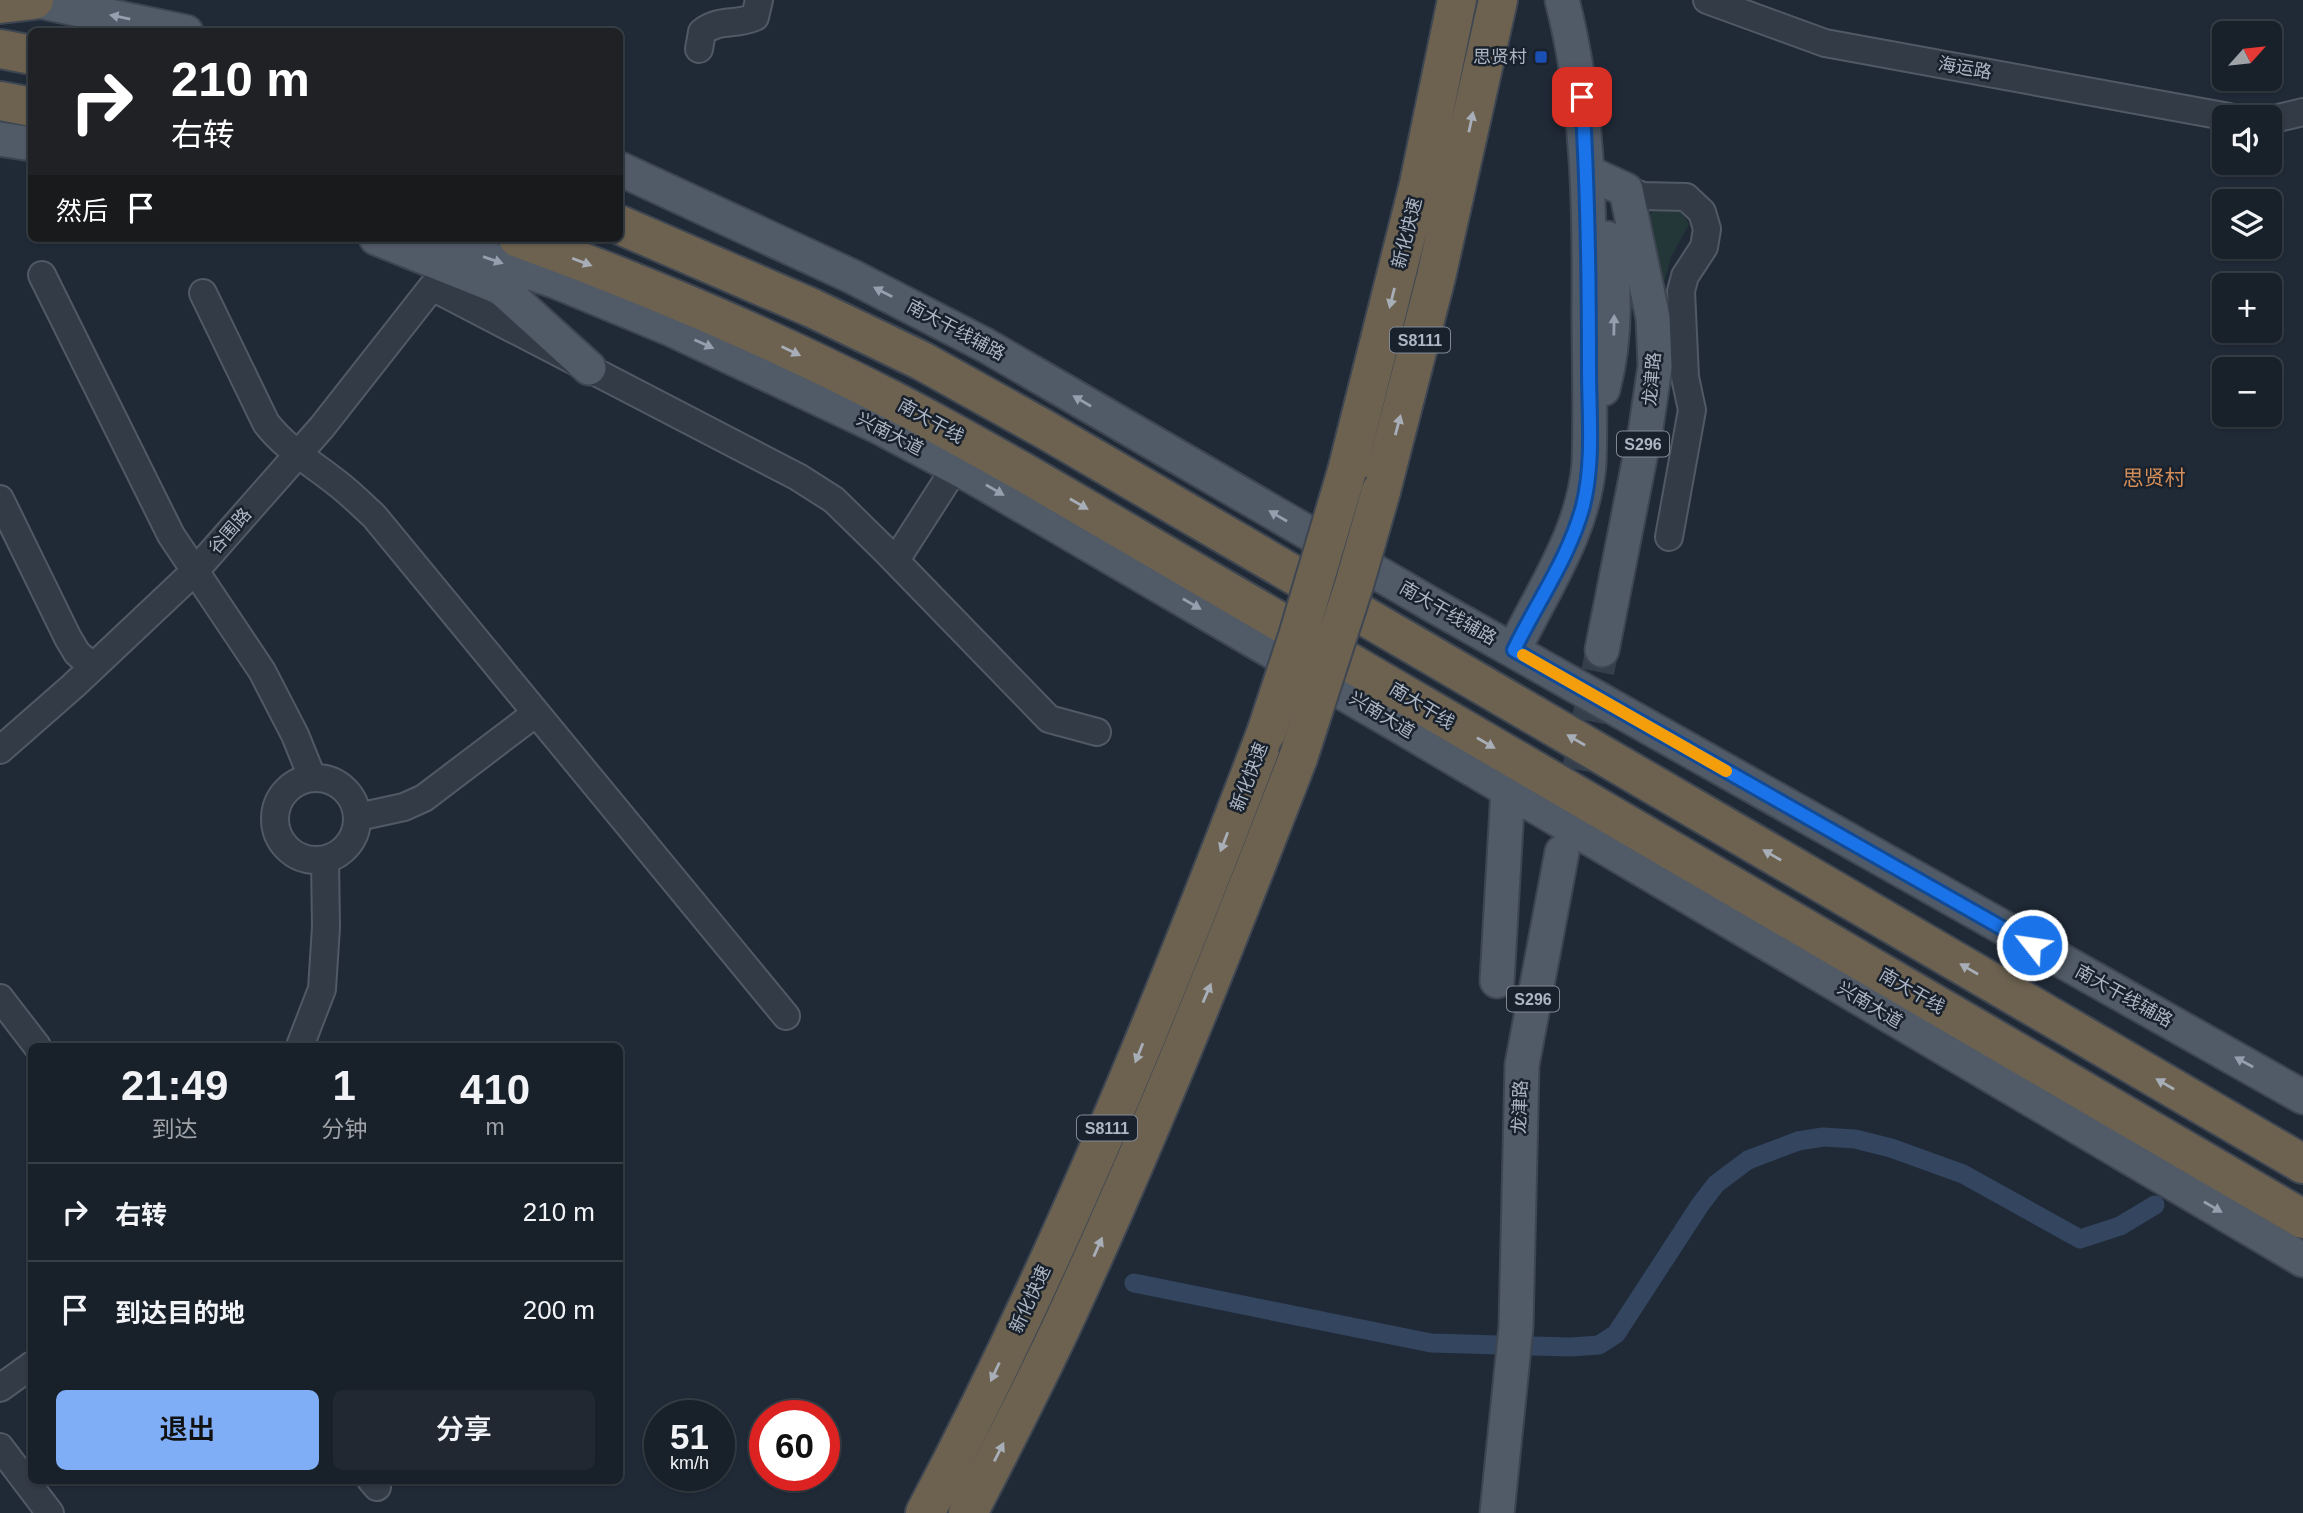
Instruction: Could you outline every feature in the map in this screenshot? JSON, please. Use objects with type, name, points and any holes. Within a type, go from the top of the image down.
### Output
[{"type":"highway","points":[[0,4],[34,0]]},
{"type":"highway","name":"新化快速","points":[[925,1513],[991,1382],[1108,1127],[1266,733],[1347,471],[1419,184],[1457,0]]},
{"type":"highway","name":"S8111","points":[[968,1513],[1069,1311],[1116,1206],[1215,974],[1298,758],[1354,585],[1381,491],[1457,188],[1498,0]]},
{"type":"highway","points":[[0,49],[28,54]]},
{"type":"highway","points":[[0,101],[28,106]]},
{"type":"highway","points":[[623,226],[812,308],[922,361],[2303,1164]]},
{"type":"highway","name":"南大干线","points":[[529,242],[648,287],[778,344],[890,399],[1013,466],[2198,1157],[2298,1243]]},
{"type":"main road","points":[[34,0],[167,28]]},
{"type":"main road","points":[[1514,650],[1576,527],[1587,486],[1590,440],[1611,356],[1614,307],[1611,256],[1606,229],[1587,172],[1576,54],[1562,0]]},
{"type":"main road","points":[[0,139],[28,143]]},
{"type":"main road","name":"南大干线辅路","points":[[623,170],[851,276],[972,338],[1514,650],[2303,1097]]},
{"type":"main road","points":[[1587,172],[1626,190]]},
{"type":"main road","name":"龙津路","points":[[1602,650],[1646,427],[1655,366],[1653,318],[1626,190]]},
{"type":"main road","points":[[386,242],[501,288],[589,368]]},
{"type":"main road","name":"兴南大道","points":[[440,242],[557,282],[673,330],[864,420],[955,468],[1155,582],[2154,1173],[2298,1243]]},
{"type":"main road","points":[[1497,981],[1508,790]]},
{"type":"main road","name":"龙津路","points":[[1497,1513],[1514,1366],[1522,1065],[1562,852]]},
{"type":"main road","points":[[1890,1040],[2154,1173]]},
{"type":"main road","name":"龙津路","points":[[1514,1366],[1517,1513]]},
{"type":"street","points":[[699,49],[702,32],[713,23],[743,22],[755,17],[759,0]]},
{"type":"street","name":"海运路","points":[[1707,0],[1825,43],[2212,114]]},
{"type":"street","points":[[2282,117],[2303,112]]},
{"type":"street","points":[[1626,190],[1643,196],[1686,197],[1699,206],[1707,229],[1704,247],[1685,276],[1681,291],[1685,377],[1692,410],[1670,537]]},
{"type":"street","points":[[42,275],[171,535],[262,671],[295,735],[312,777]]},
{"type":"street","name":"谷围路","points":[[0,750],[196,570],[297,455],[432,287],[589,368]]},
{"type":"street","points":[[203,293],[266,423],[278,438],[297,455],[338,483],[374,516],[786,1016]]},
{"type":"street","points":[[589,368],[798,477],[834,500],[896,560],[1049,719],[1097,732]]},
{"type":"street","points":[[896,560],[955,468]]},
{"type":"street","points":[[0,499],[68,638],[77,653],[93,667]]},
{"type":"street","points":[[358,817],[404,807],[424,798],[536,713]]},
{"type":"street","points":[[312,777],[326,778],[339,784],[349,794],[358,817],[354,835],[347,846],[337,855],[325,860],[299,857],[288,850],[275,827],[274,814],[286,789],[298,781],[312,777]]},
{"type":"street","points":[[301,1043],[322,989],[326,928],[325,860]]},
{"type":"street","points":[[0,998],[9,1030],[32,1043]]},
{"type":"street","points":[[0,1388],[28,1368]]},
{"type":"street","points":[[0,1447],[50,1513]]},
{"type":"green space","points":[[1659,205],[1677,209],[1689,224],[1671,257],[1662,290],[1646,224]]},
{"type":"waterway","points":[[1134,1283],[1431,1343],[1571,1347],[1599,1345],[1616,1334],[1716,1184],[1748,1160],[1798,1141],[1823,1137],[1855,1139],[1891,1148],[1963,1174],[2080,1239],[2120,1226],[2155,1205]]},
{"type":"tunnel","points":[[1569,819],[1602,650]]},
{"type":"slow traffic","points":[[1523,655],[1726,771]]},
{"type":"place","name":"思贤村","points":[[1541,57]]},
{"type":"district","name":"思贤村","points":[[2154,478]]},
{"type":"route","points":[[1582,97],[1590,262],[1590,440],[1587,486],[1583,506],[1567,549],[1514,650],[2032,945]]}]
